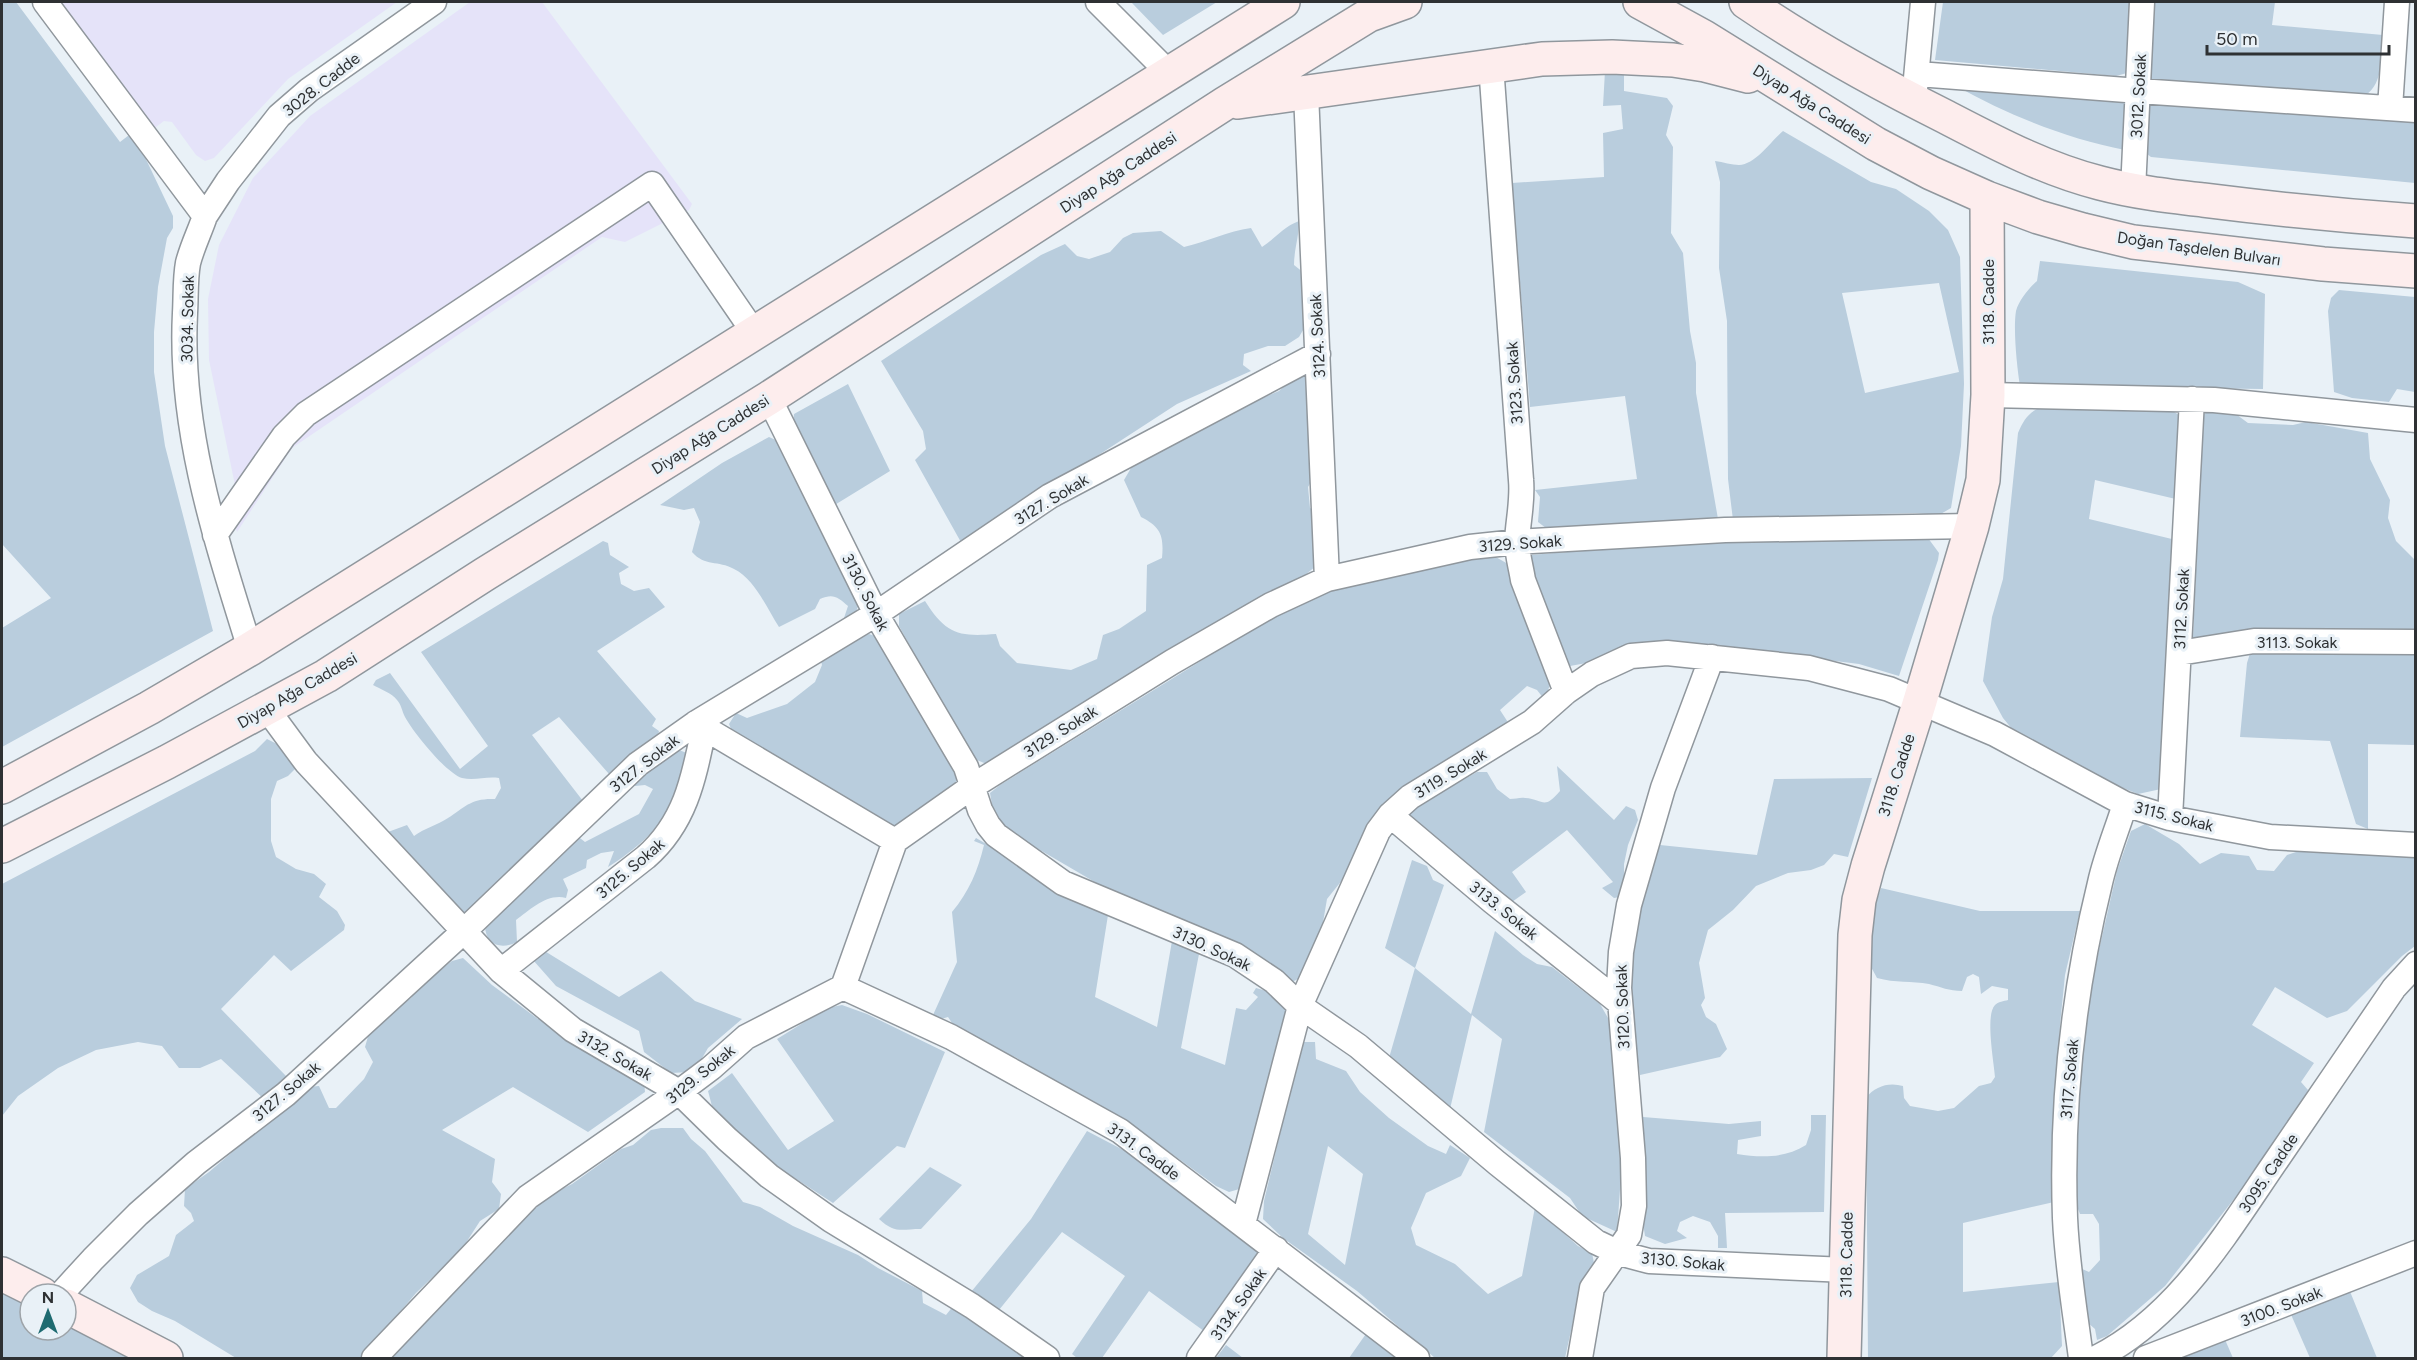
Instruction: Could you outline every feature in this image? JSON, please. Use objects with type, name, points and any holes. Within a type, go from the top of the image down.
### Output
[{"type":"main road","points":[[2,787],[149,708],[250,649],[1283,2]]},
{"type":"main road","name":"Diyap Ağa Caddesi","points":[[2,846],[267,709],[326,676],[485,574],[769,398],[1224,104],[1369,15],[1405,2]]},
{"type":"main road","name":"Diyap Ağa Caddesi","points":[[1641,2],[1686,26],[1876,144],[1931,173],[1987,198]]},
{"type":"main road","points":[[1746,2],[1803,39],[1916,87],[1992,141],[2045,166],[2102,184],[2133,190],[2254,207],[2415,221]]},
{"type":"main road","points":[[1772,2],[1803,39]]},
{"type":"main road","points":[[1224,104],[1491,65],[1578,58],[1673,60],[1704,65],[1777,84]]},
{"type":"main road","name":"Doğan Taşdelen Bulvarı","points":[[1987,198],[2083,230],[2133,242],[2415,271]]},
{"type":"main road","name":"3118. Cadde","points":[[1844,1359],[1855,935],[1859,900],[1972,526],[1983,480],[1988,395],[1987,198]]},
{"type":"main road","points":[[2,1274],[18,1282]]},
{"type":"main road","points":[[78,1312],[165,1359]]},
{"type":"street","points":[[45,2],[205,216]]},
{"type":"street","name":"3028. Cadde","points":[[205,216],[234,172],[279,116],[309,90],[434,2]]},
{"type":"street","points":[[1098,2],[1169,73]]},
{"type":"street","points":[[1923,2],[1916,87],[2139,92],[2415,110]]},
{"type":"street","name":"3012. Sokak","points":[[2133,190],[2142,2]]},
{"type":"street","points":[[2390,108],[2397,2]]},
{"type":"street","name":"3123. Sokak","points":[[1491,65],[1523,502],[1517,543],[1523,580],[1566,692]]},
{"type":"street","name":"3124. Sokak","points":[[1306,93],[1327,579]]},
{"type":"street","points":[[215,535],[284,436],[306,414],[652,184],[753,332]]},
{"type":"street","name":"3034. Sokak","points":[[205,216],[188,264],[184,332],[190,421],[201,480],[215,535],[250,649]]},
{"type":"street","name":"3127. Sokak","points":[[72,1282],[173,1182],[286,1094],[463,932],[625,775],[876,614],[1050,496],[1318,354]]},
{"type":"street","points":[[1988,395],[2192,399],[2415,420]]},
{"type":"street","name":"3130. Sokak","points":[[769,398],[876,614],[966,767],[980,810],[996,835],[1063,883],[1235,955],[1274,981],[1300,1006],[1358,1046],[1497,1163],[1596,1242],[1619,1253],[1648,1261],[1846,1270]]},
{"type":"street","name":"3112. Sokak","points":[[2170,818],[2192,399]]},
{"type":"street","name":"3129. Sokak","points":[[895,842],[973,786],[1172,662],[1271,605],[1327,579],[1470,547],[1517,543],[1725,530],[1972,526]]},
{"type":"street","name":"3113. Sokak","points":[[2179,653],[2254,641],[2415,642]]},
{"type":"street","name":"3119. Sokak","points":[[1243,1224],[1300,1006],[1378,831],[1390,815],[1410,797],[1532,722],[1566,692],[1592,674],[1631,656],[1667,653],[1809,668],[1852,678],[1920,701]]},
{"type":"street","name":"3120. Sokak","points":[[1580,1359],[1592,1288],[1619,1253],[1629,1235],[1634,1206],[1633,1158],[1620,1003],[1621,952],[1629,905],[1664,788],[1712,657]]},
{"type":"street","name":"3115. Sokak","points":[[1920,701],[1995,734],[2125,804],[2170,818],[2270,837],[2415,845]]},
{"type":"street","name":"3132. Sokak","points":[[267,709],[306,762],[501,970],[573,1030],[679,1092],[727,1139],[770,1176],[831,1220],[972,1306],[1047,1359]]},
{"type":"street","points":[[700,725],[895,842],[843,987]]},
{"type":"street","name":"3125. Sokak","points":[[501,970],[646,857],[667,837],[688,797],[700,725]]},
{"type":"street","name":"3117. Sokak","points":[[2081,1359],[2065,1219],[2064,1154],[2069,1056],[2080,979],[2100,881],[2125,804]]},
{"type":"street","name":"3133. Sokak","points":[[1390,815],[1492,901],[1620,1003]]},
{"type":"street","name":"3095. Cadde","points":[[2096,1359],[2132,1351],[2168,1304],[2194,1276],[2394,988],[2415,964]]},
{"type":"street","name":"3129. Sokak","points":[[374,1359],[528,1197],[679,1092],[746,1037],[843,987]]},
{"type":"street","name":"3131. Cadde","points":[[843,987],[951,1037],[1120,1131],[1417,1359]]},
{"type":"street","name":"3134. Sokak","points":[[1199,1359],[1276,1249]]},
{"type":"street","name":"3100. Sokak","points":[[2146,1359],[2415,1253]]},
{"type":"shaded area","points":[[2,2],[16,2],[120,142],[133,132],[173,216],[173,228],[167,238],[158,287],[154,332],[154,372],[165,446],[213,631],[2,747],[2,628],[51,598],[2,544]]},
{"type":"shaded area","points":[[37,2],[397,2],[288,79],[214,158],[205,161],[196,155],[172,122],[164,121],[137,141]]},
{"type":"shaded area","points":[[470,2],[542,2],[692,204],[689,210],[625,242],[602,237],[292,448],[237,532],[227,497],[235,485],[209,360],[208,299],[219,245],[253,178],[310,116]]},
{"type":"shaded area","points":[[1131,2],[1217,2],[1163,35]]},
{"type":"shaded area","points":[[1943,2],[2131,2],[2127,73],[2116,76],[1935,60]]},
{"type":"shaded area","points":[[2149,2],[2275,2],[2272,25],[2383,35],[2378,79],[2374,87],[2361,98],[2156,82],[2150,79]]},
{"type":"shaded area","points":[[1614,70],[1624,75],[1624,91],[1667,98],[1673,106],[1666,135],[1673,147],[1671,233],[1683,253],[1690,331],[1696,363],[1696,393],[1718,519],[1565,531],[1546,528],[1538,522],[1540,497],[1535,490],[1637,479],[1625,396],[1530,407],[1512,183],[1604,177],[1603,133],[1623,129],[1621,105],[1603,106],[1605,71]]},
{"type":"shaded area","points":[[1956,86],[2126,97],[2125,150],[2038,125]]},
{"type":"shaded area","points":[[2148,100],[2415,118],[2415,183],[2151,157],[2143,151]]},
{"type":"shaded area","points":[[1783,131],[1871,182],[1896,189],[1929,211],[1948,230],[1960,257],[1964,384],[1961,446],[1951,508],[1939,515],[1915,513],[1733,520],[1728,479],[1727,321],[1719,268],[1720,182],[1715,161],[1736,165],[1745,164],[1757,157]],"holes":[[[1939,283],[1959,372],[1865,393],[1842,293]]]},
{"type":"shaded area","points":[[1299,221],[1294,265],[1304,273],[1306,325],[1299,337],[1285,346],[1268,346],[1244,354],[1243,365],[1251,371],[1177,404],[962,544],[915,460],[926,449],[923,431],[881,361],[1041,255],[1065,244],[1077,256],[1089,259],[1110,252],[1123,238],[1133,233],[1161,231],[1184,247],[1251,228],[1262,247],[1288,226]]},
{"type":"shaded area","points":[[2040,261],[2238,282],[2265,294],[2263,389],[2020,386],[2015,338],[2016,311],[2025,294],[2037,281]]},
{"type":"shaded area","points":[[2339,290],[2415,297],[2415,392],[2397,389],[2389,402],[2352,398],[2334,392],[2328,311],[2331,298]]},
{"type":"shaded area","points":[[1305,373],[1315,475],[1308,487],[1310,508],[1316,511],[1316,566],[1299,580],[989,765],[972,758],[899,626],[899,614],[925,601],[940,620],[954,631],[972,635],[996,634],[1000,646],[1017,663],[1071,670],[1097,659],[1103,635],[1119,629],[1146,611],[1147,565],[1162,558],[1160,533],[1141,517],[1124,480],[1131,468],[1246,405],[1279,391],[1295,376]]},
{"type":"shaded area","points":[[848,384],[890,471],[833,506],[793,425],[794,414]]},
{"type":"shaded area","points":[[2043,406],[2171,410],[2179,415],[2180,500],[2095,480],[2089,519],[2176,540],[2161,789],[2138,794],[2094,776],[2017,735],[2003,718],[1983,681],[1992,617],[2003,579],[2018,433],[2027,416]]},
{"type":"shaded area","points":[[2229,409],[2248,423],[2293,425],[2306,422],[2368,433],[2370,459],[2390,500],[2388,518],[2396,541],[2415,560],[2415,635],[2198,644],[2193,637],[2203,415],[2210,410]]},
{"type":"shaded area","points":[[769,437],[780,442],[786,462],[809,499],[860,599],[855,616],[841,627],[848,606],[832,596],[820,599],[815,609],[779,627],[748,580],[728,566],[707,562],[692,552],[700,522],[694,508],[684,510],[660,505],[722,463]]},
{"type":"shaded area","points":[[1928,538],[1939,553],[1938,560],[1899,676],[1859,664],[1740,649],[1685,645],[1570,666],[1559,647],[1530,568],[1531,555],[1684,542]]},
{"type":"shaded area","points":[[603,541],[608,543],[610,555],[629,567],[619,573],[621,584],[634,591],[649,588],[665,607],[597,651],[656,719],[652,726],[659,731],[657,739],[609,774],[559,717],[532,735],[583,801],[468,914],[456,912],[388,832],[407,825],[414,836],[469,804],[480,800],[495,799],[501,788],[499,778],[467,779],[455,775],[422,742],[395,698],[373,685],[376,680],[390,673],[460,769],[488,746],[421,652]]},
{"type":"shaded area","points":[[1494,556],[1508,564],[1551,683],[1544,699],[1537,690],[1527,686],[1500,710],[1513,730],[1454,762],[1351,869],[1327,899],[1321,934],[1306,975],[1290,983],[1117,895],[1004,829],[993,810],[990,793],[1000,785],[1285,609],[1337,588],[1466,559]]},
{"type":"shaded area","points":[[869,634],[881,638],[958,773],[956,782],[908,819],[892,828],[733,734],[729,724],[736,713],[747,718],[787,704],[815,682],[822,665],[820,657]]},
{"type":"shaded area","points":[[2252,647],[2415,649],[2415,745],[2368,744],[2368,829],[2356,824],[2330,741],[2240,737],[2247,663]]},
{"type":"shaded area","points":[[267,739],[277,744],[296,768],[288,776],[277,781],[271,799],[271,841],[276,857],[296,869],[314,874],[326,884],[319,897],[337,911],[345,925],[344,930],[291,971],[274,955],[221,1009],[286,1076],[285,1085],[265,1100],[221,1059],[200,1068],[179,1068],[162,1046],[138,1042],[96,1050],[58,1068],[18,1096],[2,1116],[2,884],[255,751]]},
{"type":"shaded area","points":[[676,749],[687,753],[681,789],[674,805],[658,826],[628,853],[608,867],[614,851],[601,853],[587,860],[586,868],[563,879],[568,890],[566,898],[546,900],[516,920],[517,942],[505,946],[491,941],[485,925],[576,835],[585,842],[639,814],[653,789],[645,785],[635,786],[632,781]]},
{"type":"shaded area","points":[[1557,766],[1614,820],[1626,806],[1635,810],[1638,820],[1628,845],[1624,864],[1624,886],[1620,897],[1614,898],[1602,888],[1613,882],[1567,830],[1512,872],[1526,892],[1509,904],[1407,814],[1415,807],[1477,772],[1487,772],[1497,789],[1510,799],[1550,801],[1560,791]]},
{"type":"shaded area","points":[[1872,778],[1848,857],[1834,854],[1824,865],[1811,870],[1788,873],[1756,886],[1733,910],[1708,930],[1699,963],[1705,998],[1701,1005],[1706,1017],[1716,1024],[1727,1049],[1720,1057],[1640,1075],[1631,1006],[1631,959],[1643,900],[1660,845],[1757,855],[1774,779]]},
{"type":"shaded area","points":[[2145,824],[2179,844],[2200,864],[2221,853],[2249,856],[2257,870],[2274,871],[2287,855],[2302,850],[2415,851],[2415,946],[2347,1011],[2327,1018],[2275,987],[2252,1025],[2314,1063],[2301,1082],[2308,1090],[2300,1108],[2261,1165],[2165,1286],[2107,1336],[2097,1340],[2095,1329],[2087,1322],[2080,1268],[2089,1272],[2100,1260],[2099,1224],[2093,1214],[2080,1214],[2076,1204],[2076,1073],[2091,985],[2117,871],[2131,831]]},
{"type":"shaded area","points":[[976,838],[1108,915],[1095,997],[1157,1027],[1172,941],[1199,954],[1181,1048],[1225,1065],[1236,1008],[1246,1010],[1258,997],[1253,993],[1256,988],[1272,994],[1284,1005],[1288,1015],[1243,1188],[1229,1192],[1216,1186],[1157,1143],[1113,1121],[1049,1077],[1015,1057],[969,1037],[961,1032],[948,1017],[941,1019],[933,1015],[957,962],[952,912],[968,889],[979,863],[984,845],[974,841]]},
{"type":"shaded area","points":[[1412,860],[1427,866],[1433,880],[1444,885],[1415,968],[1385,948]]},
{"type":"shaded area","points":[[1881,888],[1980,911],[2080,911],[2065,975],[2060,1025],[2054,1202],[1963,1223],[1963,1292],[2059,1282],[2062,1346],[2051,1358],[1868,1358],[1866,1098],[1878,1088],[1898,1085],[1903,1086],[1904,1098],[1910,1106],[1938,1111],[1954,1108],[1979,1086],[1991,1083],[1995,1077],[1990,1028],[1992,1010],[1996,1004],[2008,1000],[2008,989],[1992,986],[1981,994],[1979,977],[1973,974],[1967,977],[1962,991],[1929,984],[1877,978],[1870,965],[1872,914]]},
{"type":"shaded area","points":[[1495,931],[1523,955],[1537,964],[1552,967],[1600,1004],[1612,1025],[1623,1147],[1617,1232],[1582,1216],[1570,1198],[1484,1132],[1502,1039],[1472,1015],[1450,1109],[1389,1058],[1415,968],[1471,1014]]},
{"type":"shaded area","points":[[543,950],[619,997],[661,971],[695,1001],[742,1019],[708,1048],[690,1072],[671,1073],[644,1052],[639,1031],[556,986],[533,960]]},
{"type":"shaded area","points":[[463,958],[492,985],[538,1019],[546,1017],[644,1081],[645,1092],[588,1132],[513,1087],[442,1130],[495,1159],[492,1182],[501,1194],[499,1209],[480,1221],[462,1249],[416,1293],[361,1358],[236,1358],[175,1321],[138,1302],[130,1288],[137,1275],[169,1256],[176,1235],[194,1221],[191,1213],[184,1206],[185,1189],[209,1172],[308,1087],[319,1086],[329,1108],[336,1108],[364,1079],[373,1062],[365,1047],[369,1033],[382,1019],[411,998],[420,985],[452,961]]},
{"type":"shaded area","points":[[842,1005],[867,1014],[945,1052],[905,1148],[897,1146],[833,1203],[767,1160],[713,1110],[708,1091],[732,1073],[788,1150],[834,1121],[777,1039],[827,1008]]},
{"type":"shaded area","points":[[1302,1042],[1315,1042],[1316,1059],[1346,1071],[1360,1092],[1389,1118],[1428,1146],[1446,1154],[1450,1145],[1470,1158],[1461,1176],[1426,1193],[1411,1228],[1416,1245],[1455,1264],[1488,1294],[1522,1276],[1535,1207],[1578,1246],[1592,1253],[1594,1263],[1581,1285],[1565,1358],[1435,1358],[1357,1291],[1283,1238],[1263,1219],[1264,1201]],"holes":[[[1328,1146],[1363,1174],[1345,1265],[1308,1234]]]},
{"type":"shaded area","points":[[1811,1115],[1826,1115],[1824,1212],[1725,1213],[1727,1248],[1718,1248],[1718,1236],[1710,1222],[1693,1216],[1680,1222],[1677,1231],[1687,1238],[1665,1244],[1645,1236],[1643,1117],[1729,1124],[1761,1121],[1761,1136],[1738,1140],[1737,1154],[1764,1156],[1782,1155],[1806,1145],[1811,1130]]},
{"type":"shaded area","points":[[683,1128],[691,1139],[705,1151],[743,1202],[760,1207],[793,1226],[858,1255],[922,1291],[923,1303],[946,1315],[954,1305],[1031,1358],[387,1358],[516,1226],[550,1195],[572,1184],[621,1149],[633,1145],[651,1130]]},
{"type":"shaded area","points":[[1087,1131],[1129,1153],[1261,1248],[1259,1263],[1208,1334],[1149,1291],[1102,1358],[1077,1358],[1072,1354],[1125,1276],[1062,1232],[999,1310],[971,1292],[1031,1219]]},
{"type":"shaded area","points":[[930,1167],[962,1185],[921,1229],[894,1229],[879,1219]]},
{"type":"shaded area","points":[[2,1286],[18,1294],[18,1342],[78,1342],[78,1322],[149,1358],[2,1358]]},
{"type":"shaded area","points":[[2349,1289],[2377,1358],[2310,1358],[2289,1310]]},
{"type":"shaded area","points":[[1368,1331],[1405,1358],[1349,1358]]},
{"type":"shaded area","points":[[2223,1335],[2233,1358],[2172,1358]]},
{"type":"shaded area","points":[[1226,1345],[1243,1358],[1216,1358]]}]
